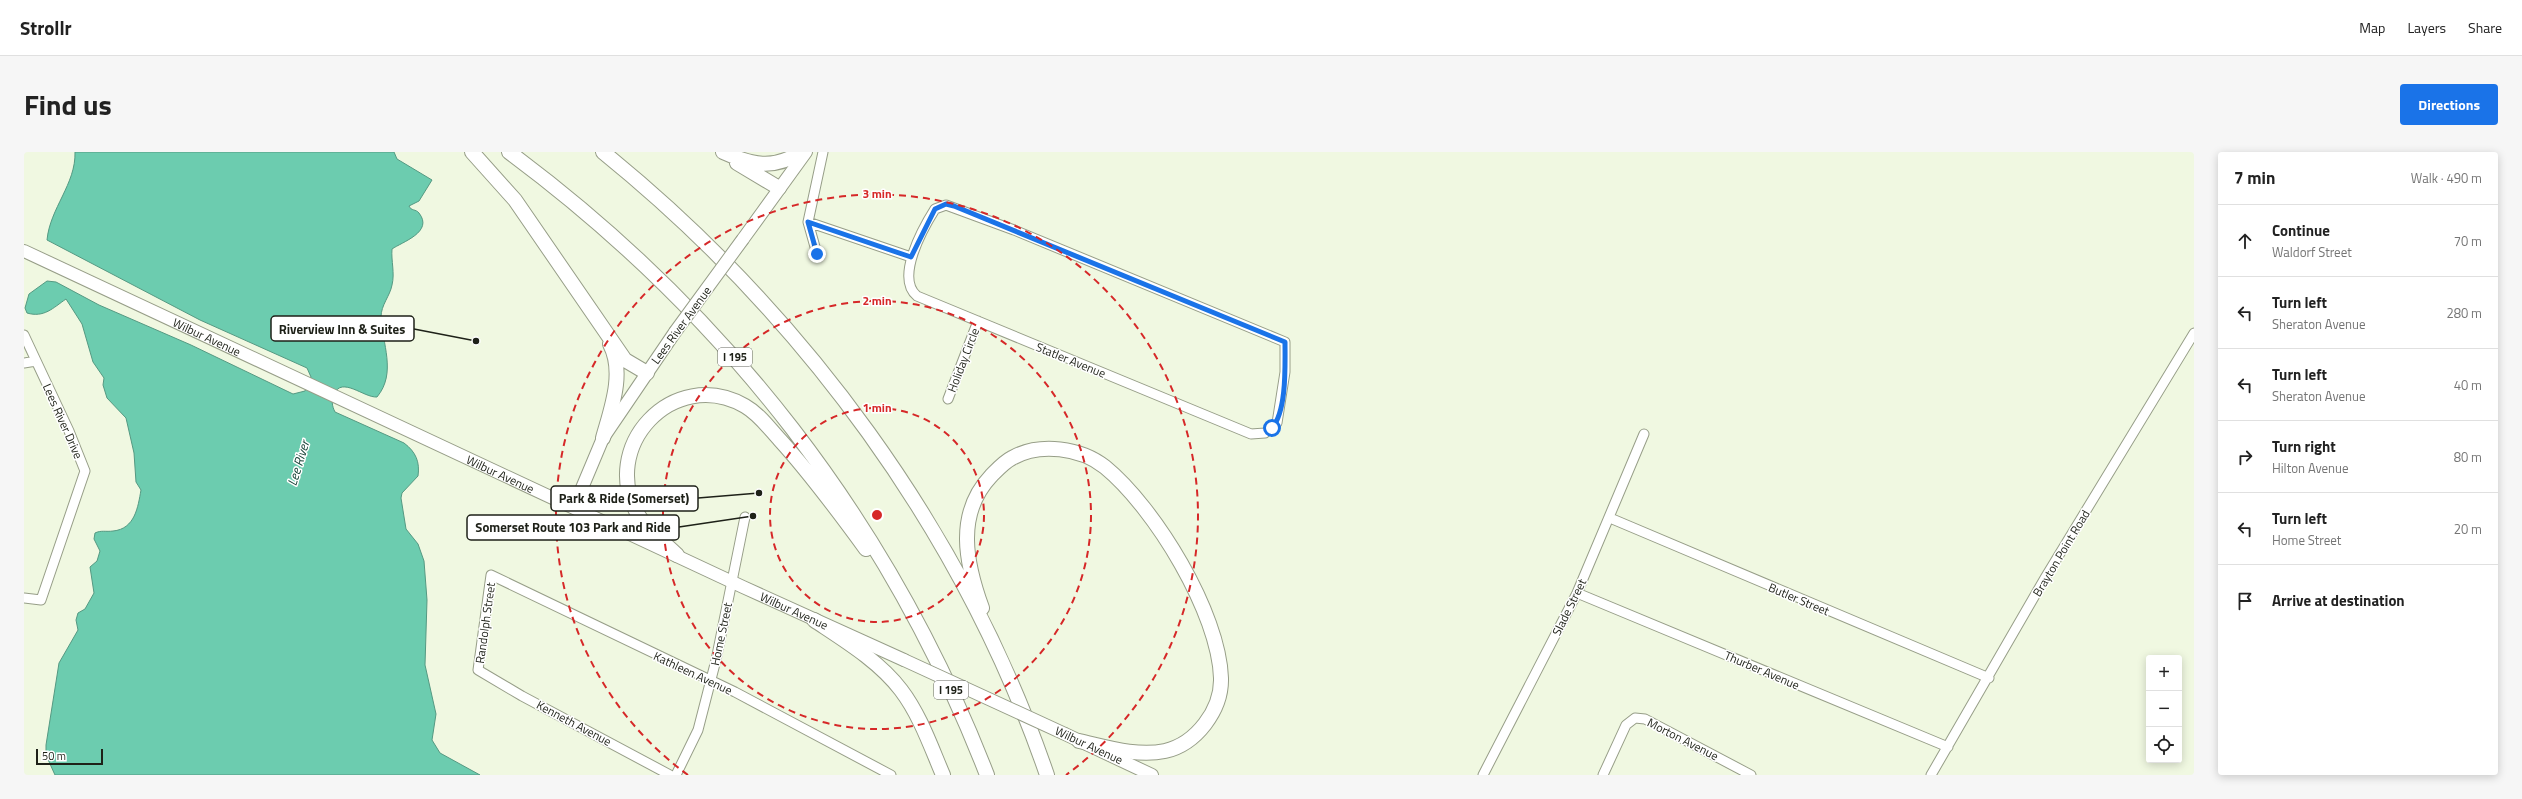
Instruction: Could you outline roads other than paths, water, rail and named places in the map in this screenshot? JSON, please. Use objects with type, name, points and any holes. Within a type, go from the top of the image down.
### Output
[{"type":"highway","points":[[472,152],[515,200],[600,326],[625,360],[647,373]]},
{"type":"highway","name":"I 195","points":[[509,152],[582,208],[631,251],[678,296],[744,367],[824,469],[867,535],[910,607],[942,671],[987,775]]},
{"type":"highway","points":[[603,152],[665,205],[727,264],[780,322],[842,397],[881,451],[933,533],[980,619],[1008,678]]},
{"type":"highway","points":[[718,152],[779,188]]},
{"type":"highway","points":[[723,152],[745,162],[770,164],[788,161],[801,152]]},
{"type":"highway","points":[[600,326],[612,348],[616,372],[615,394],[603,438]]},
{"type":"highway","points":[[677,555],[639,516],[629,489],[629,463],[638,433],[660,408],[673,401],[689,397],[703,395],[717,396],[746,406],[763,421],[823,492],[910,607]]},
{"type":"highway","points":[[1046,773],[1008,678],[970,571],[966,533],[971,508],[983,485],[1012,458],[1042,449],[1075,452],[1104,466],[1144,509],[1178,559],[1194,588],[1215,643],[1221,680],[1219,697],[1207,721],[1199,732],[1177,747],[1165,751],[1133,752],[1078,741]]},
{"type":"highway","points":[[814,620],[862,653],[901,690],[919,721],[943,775]]},
{"type":"main road","name":"Lees River Avenue","points":[[574,507],[603,438],[675,332],[806,152]]},
{"type":"main road","name":"Wilbur Avenue","points":[[24,252],[677,555],[732,582],[1152,775]]},
{"type":"street","points":[[817,254],[808,222],[823,152]]},
{"type":"street","name":"Statler Avenue","points":[[946,204],[1285,342],[1285,372],[1277,423],[1264,433],[1251,434],[927,301],[912,292],[908,276],[911,257],[935,209],[946,204]]},
{"type":"street","points":[[808,222],[911,257]]},
{"type":"street","name":"Holiday Circle","points":[[948,399],[978,322]]},
{"type":"street","name":"Brayton Point Road","points":[[1932,775],[2045,578],[2194,333]]},
{"type":"street","name":"Lees River Drive","points":[[24,335],[69,431],[84,471],[41,600],[24,598]]},
{"type":"street","points":[[24,363],[36,361]]},
{"type":"street","name":"Slade Street","points":[[1483,775],[1577,593],[1610,518],[1644,434]]},
{"type":"street","name":"Home Street","points":[[676,775],[698,730],[746,517]]},
{"type":"street","name":"Butler Street","points":[[1610,518],[1989,678]]},
{"type":"street","name":"Randolph Street","points":[[478,670],[491,575]]},
{"type":"street","name":"Kathleen Avenue","points":[[491,575],[807,729],[891,775]]},
{"type":"street","name":"Thurber Avenue","points":[[1577,593],[1948,747]]},
{"type":"street","name":"Kenneth Avenue","points":[[478,670],[522,696],[670,775]]},
{"type":"street","name":"Morton Avenue","points":[[1604,775],[1626,725],[1635,718],[1645,719],[1751,775]]},
{"type":"water","name":"Lee River","points":[[75,152],[394,152],[397,159],[432,180],[419,201],[409,206],[411,209],[419,213],[423,220],[423,226],[415,236],[392,249],[393,280],[381,313],[387,358],[386,378],[383,388],[377,397],[348,387],[342,387],[334,394],[332,403],[335,412],[404,443],[412,450],[418,462],[418,476],[402,493],[401,498],[406,529],[418,544],[424,561],[427,600],[425,665],[436,714],[432,740],[440,753],[480,775],[55,775],[46,755],[46,745],[59,663],[78,630],[76,620],[78,613],[85,609],[94,593],[90,567],[97,561],[100,551],[94,539],[95,533],[120,529],[131,522],[137,510],[141,490],[136,482],[134,453],[126,418],[107,398],[103,385],[104,378],[93,362],[82,324],[66,299],[52,309],[43,313],[27,313],[25,308],[29,294],[47,281],[56,282],[99,305],[191,345],[293,394],[305,391],[311,377],[307,368],[200,320],[47,240],[53,217],[71,175]]},
{"type":"place","name":"Riverview Inn & Suites","points":[[476,341]]},
{"type":"place","name":"Park & Ride (Somerset)","points":[[759,493]]},
{"type":"place","name":"Somerset Route 103 Park and Ride","points":[[753,516]]}]
